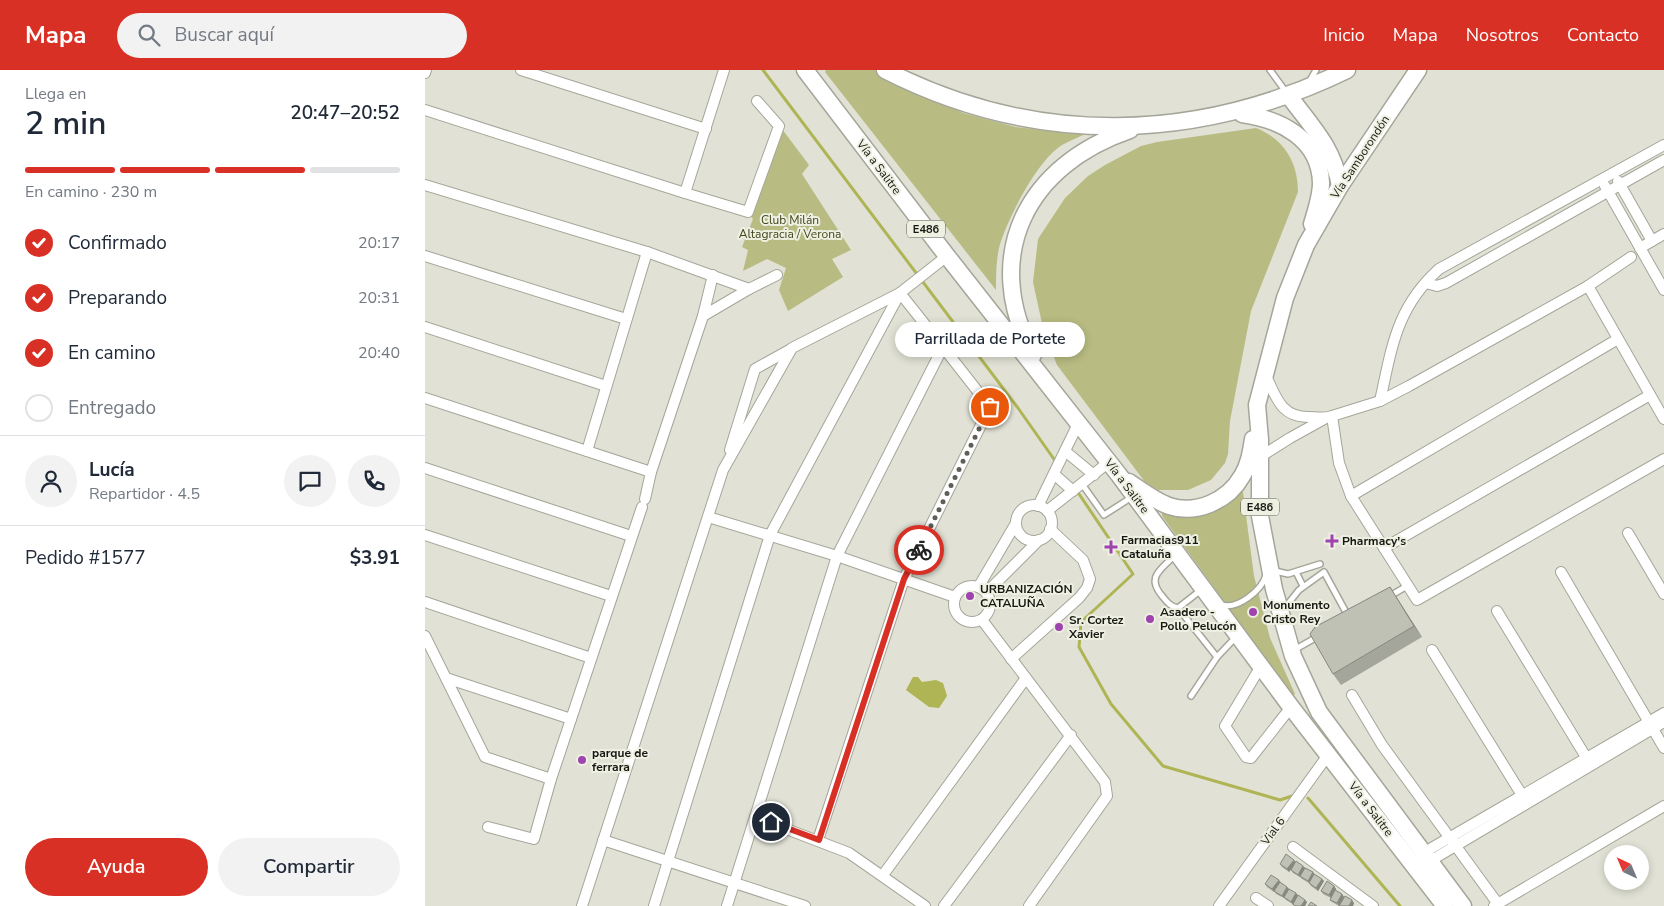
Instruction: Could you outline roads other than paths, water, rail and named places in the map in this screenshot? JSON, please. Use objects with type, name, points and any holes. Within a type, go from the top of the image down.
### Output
[{"type":"main road","name":"Vía a Salitre","points":[[805,70],[947,256],[1109,462],[1439,904]]},
{"type":"main road","points":[[885,70],[911,83],[979,108],[1047,121],[1139,128],[1196,121],[1234,113],[1289,96],[1347,70]]},
{"type":"main road","name":"Vía Samborondón","points":[[1306,246],[1340,186],[1418,70]]},
{"type":"main road","points":[[1289,96],[1328,148],[1334,161],[1340,186]]},
{"type":"main road","points":[[1234,113],[1262,117],[1279,123],[1299,136],[1313,154],[1321,184],[1306,246]]},
{"type":"main road","points":[[1050,385],[1025,338],[1013,303],[1011,268],[1019,230],[1034,198],[1059,169],[1091,146],[1139,128]]},
{"type":"main road","name":"Vía a Salitre","points":[[1306,246],[1285,298],[1257,405],[1261,457],[1260,516],[1269,564],[1291,651],[1319,712],[1463,906]]},
{"type":"main road","points":[[1119,476],[1144,493],[1170,506],[1188,509],[1212,504],[1233,489],[1245,471],[1250,457],[1257,405]]},
{"type":"street","points":[[521,70],[706,129]]},
{"type":"street","points":[[685,193],[725,70]]},
{"type":"street","points":[[425,110],[748,212],[779,126],[757,101]]},
{"type":"street","points":[[1380,401],[1396,330],[1406,308],[1439,268],[1664,145]]},
{"type":"street","points":[[1426,283],[1437,286],[1446,284],[1664,160]]},
{"type":"street","points":[[1614,174],[1652,240]]},
{"type":"street","points":[[1602,180],[1664,290]]},
{"type":"street","points":[[425,185],[647,252],[749,290]]},
{"type":"street","points":[[1640,248],[1664,234]]},
{"type":"street","points":[[587,451],[647,252]]},
{"type":"street","points":[[425,256],[626,319]]},
{"type":"street","points":[[582,906],[755,369],[900,293],[947,256]]},
{"type":"street","points":[[1261,457],[1290,438],[1329,417],[1380,401],[1588,286],[1631,257]]},
{"type":"street","points":[[703,316],[777,275]]},
{"type":"street","points":[[488,826],[535,839],[551,779],[643,503],[651,472],[703,316],[713,276]]},
{"type":"street","points":[[1588,286],[1664,419]]},
{"type":"street","points":[[819,840],[904,579],[990,407],[900,293]]},
{"type":"street","points":[[655,906],[770,535],[900,293]]},
{"type":"street","points":[[425,327],[606,386]]},
{"type":"street","points":[[1351,496],[1619,339]]},
{"type":"street","points":[[727,906],[837,556],[943,347]]},
{"type":"street","points":[[723,470],[792,348]]},
{"type":"street","points":[[1265,372],[1282,406],[1289,413],[1297,417],[1329,417]]},
{"type":"street","points":[[1383,548],[1650,395]]},
{"type":"street","points":[[425,398],[651,472]]},
{"type":"street","points":[[1329,417],[1339,463],[1351,496],[1413,597],[1417,600],[1664,459]]},
{"type":"street","points":[[1038,506],[1078,424]]},
{"type":"street","points":[[1065,451],[1094,475]]},
{"type":"street","points":[[1047,512],[1109,462]]},
{"type":"street","points":[[425,468],[631,536]]},
{"type":"street","points":[[1053,474],[1073,491]]},
{"type":"street","points":[[1038,506],[1047,512],[1051,520],[1050,529],[983,589],[1023,509],[1038,506]]},
{"type":"street","points":[[708,517],[837,556],[955,597]]},
{"type":"street","points":[[1016,522],[1018,531],[1023,537],[1039,540]]},
{"type":"street","points":[[1011,659],[1079,598],[1087,588],[1090,579],[1083,560],[1050,529]]},
{"type":"street","points":[[1628,533],[1664,594]]},
{"type":"street","points":[[425,535],[611,596]]},
{"type":"street","points":[[1561,572],[1664,748]]},
{"type":"street","points":[[968,586],[983,589],[991,607],[988,615],[982,620],[969,622],[958,616],[955,610],[955,597],[962,588],[968,586]]},
{"type":"street","points":[[425,602],[591,658]]},
{"type":"street","points":[[1497,611],[1588,762]]},
{"type":"street","points":[[982,620],[1105,782],[1107,796],[1029,906]]},
{"type":"street","points":[[425,636],[485,757],[551,779]]},
{"type":"street","points":[[1432,650],[1524,799]]},
{"type":"street","points":[[1261,666],[1225,726],[1246,757],[1251,758],[1291,707]]},
{"type":"street","points":[[446,678],[571,719]]},
{"type":"street","points":[[883,875],[1026,678]]},
{"type":"street","points":[[1352,695],[1383,745],[1496,905],[1664,806]]},
{"type":"street","points":[[1427,857],[1451,841],[1651,725],[1664,713]]},
{"type":"street","points":[[1651,725],[1664,722]]},
{"type":"street","points":[[944,906],[1071,735]]},
{"type":"street","name":"Vial 6","points":[[1219,906],[1328,755]]},
{"type":"street","points":[[755,817],[849,852],[925,906]]},
{"type":"street","points":[[603,840],[805,906]]},
{"type":"street","points":[[1293,846],[1373,906]]},
{"type":"street","points":[[1256,898],[1268,906]]},
{"type":"lane","points":[[1269,70],[1289,96]]},
{"type":"lane","points":[[1308,88],[1309,78],[1316,70]]},
{"type":"lane","points":[[1082,484],[1103,515],[1134,495]]},
{"type":"lane","points":[[1177,553],[1155,575],[1153,581],[1156,590],[1173,608],[1178,608],[1207,593],[1223,606],[1229,606],[1244,599],[1261,586],[1269,564],[1283,574],[1296,572],[1319,564]]},
{"type":"lane","points":[[1296,572],[1303,586]]},
{"type":"lane","points":[[1282,613],[1303,586],[1324,572],[1349,619]]},
{"type":"lane","points":[[1382,600],[1407,586]]},
{"type":"lane","points":[[1178,608],[1217,657]]},
{"type":"lane","points":[[1341,624],[1357,614]]},
{"type":"lane","points":[[1291,651],[1325,633]]},
{"type":"lane","points":[[1191,696],[1217,657],[1238,635]]},
{"type":"waterway","points":[[763,70],[1018,408],[1056,462]]},
{"type":"waterway","points":[[1077,491],[1133,574],[1081,622],[1079,647],[1111,704],[1163,766],[1280,800],[1295,795]]},
{"type":"waterway","points":[[1308,798],[1400,906]]},
{"type":"place","name":"Parrillada de Portete","points":[[990,407]]},
{"type":"place","name":"Pharmacy's","points":[[1332,541]]},
{"type":"place","name":"Farmacias911 Cataluña","points":[[1111,547]]},
{"type":"place","name":"URBANIZACIÓN CATALUÑA","points":[[970,596]]},
{"type":"place","name":"Monumento Cristo Rey","points":[[1253,612]]},
{"type":"place","name":"Asadero - Pollo Pelucón","points":[[1150,619]]},
{"type":"place","name":"Sr. Cortez Xavier","points":[[1059,627]]},
{"type":"place","name":"parque de ferrara","points":[[582,760]]},
{"type":"park label","name":"Club Milán Altagracia / Verona","points":[[790,227]]}]
